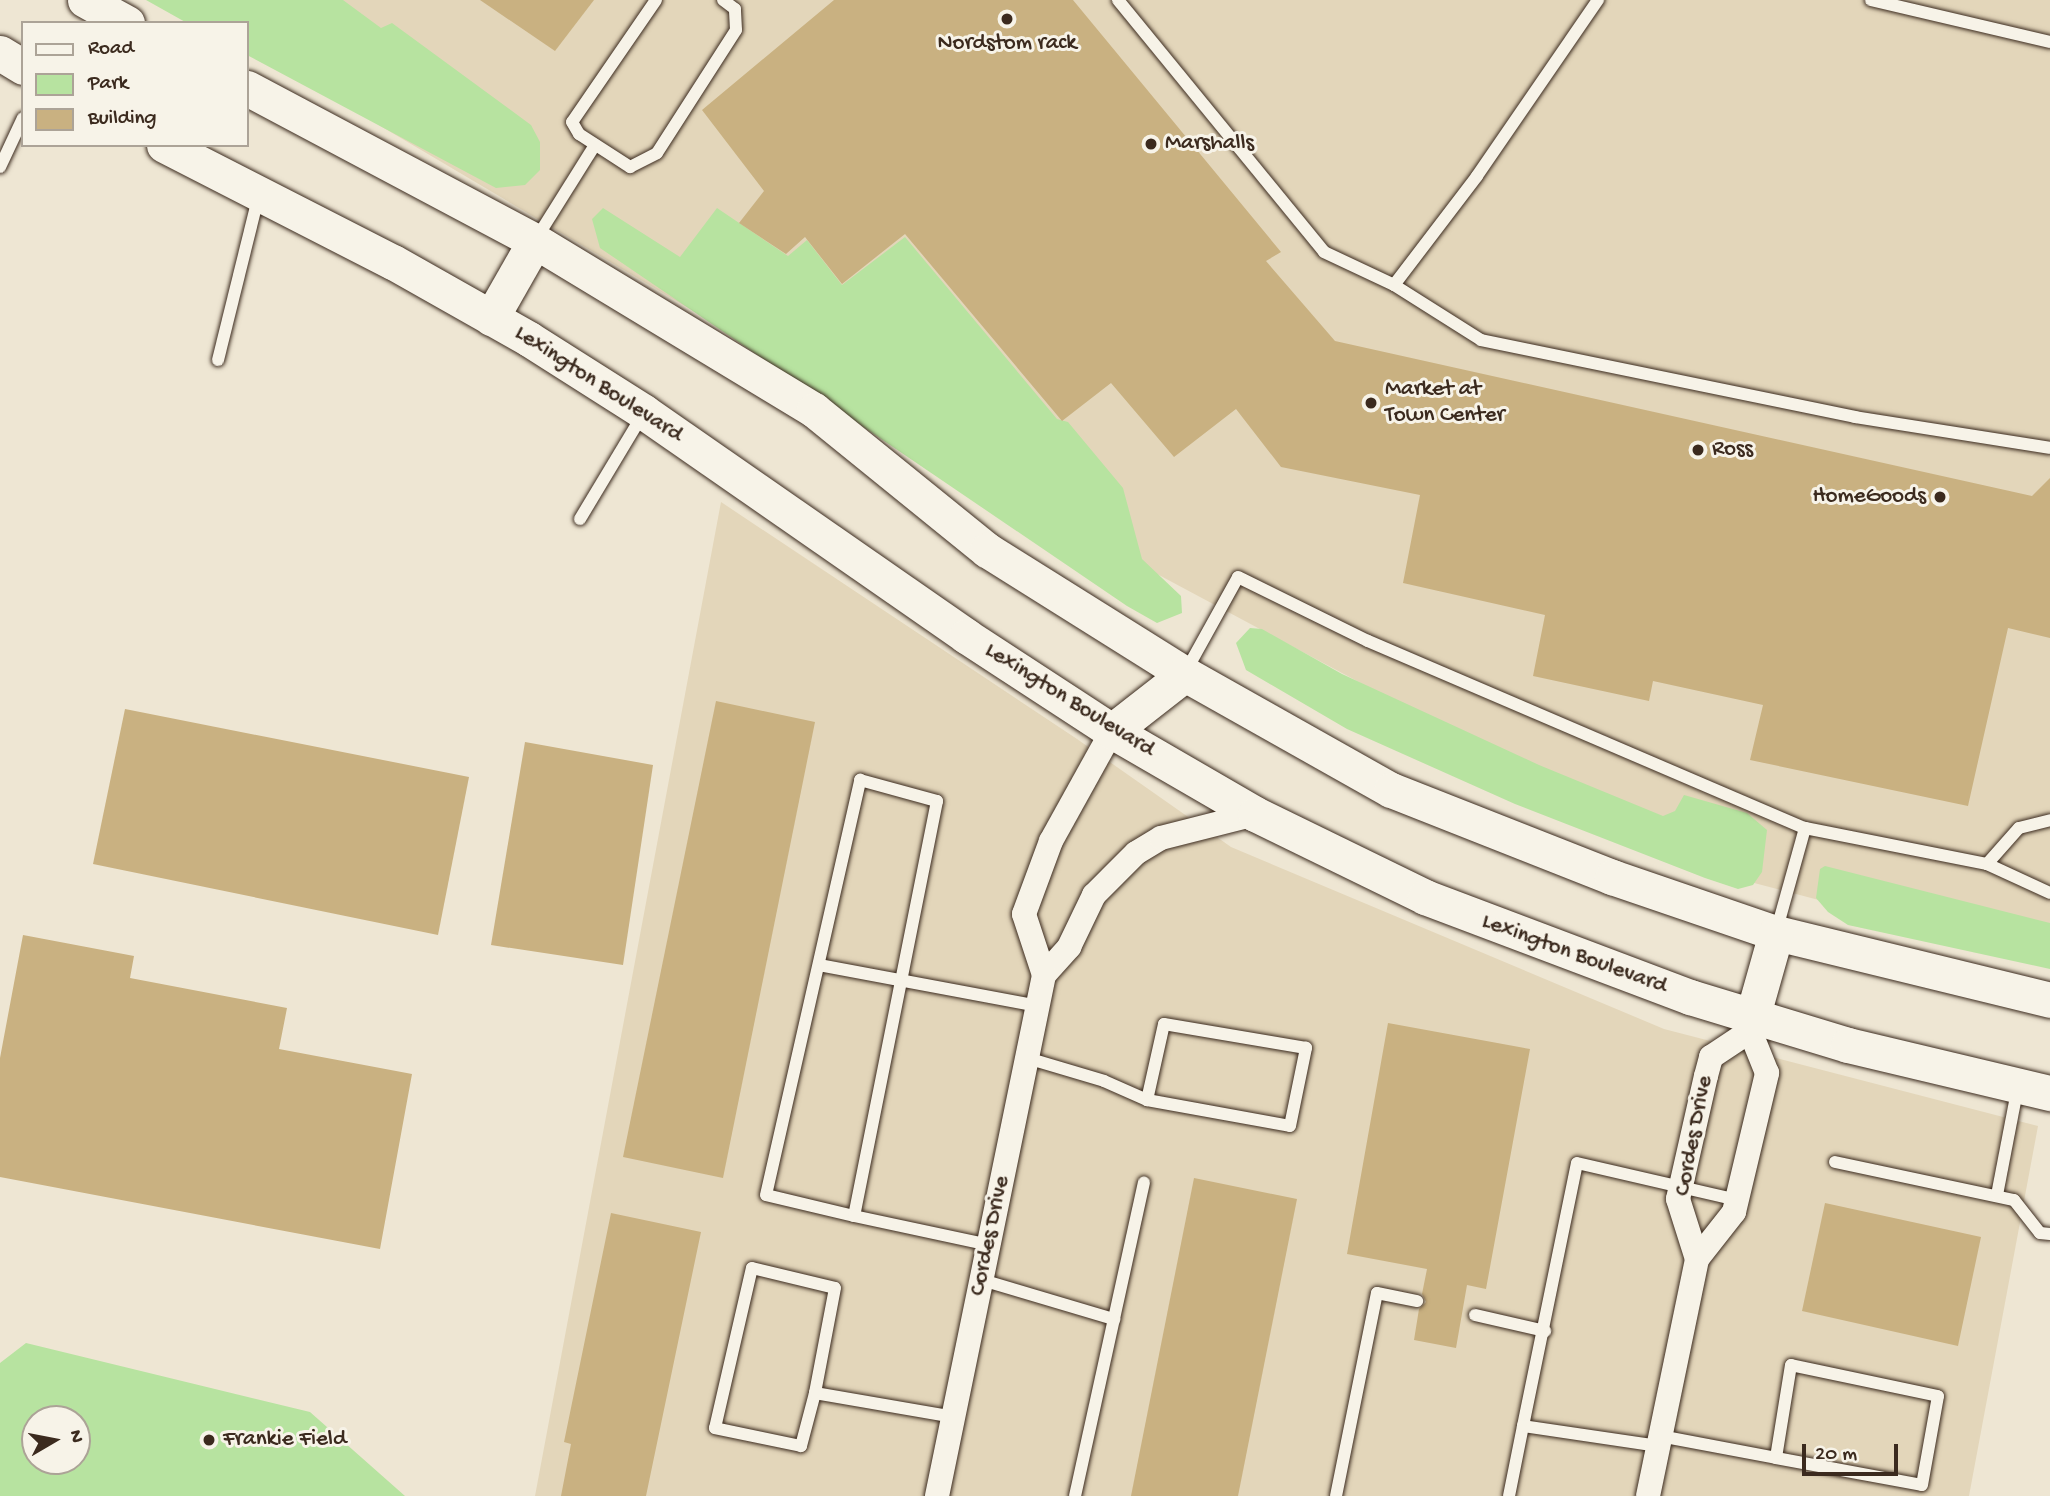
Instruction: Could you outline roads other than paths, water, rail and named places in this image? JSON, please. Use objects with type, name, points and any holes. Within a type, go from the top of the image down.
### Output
[{"type":"main road","points":[[85,0],[123,21]]},
{"type":"main road","points":[[0,53],[21,66]]},
{"type":"main road","points":[[248,89],[535,241],[814,410],[987,550],[1185,674],[1391,790],[1612,877],[1776,933],[2050,999]]},
{"type":"main road","name":"Lexington Boulevard","points":[[168,147],[491,318],[644,412],[965,636],[1112,730],[1255,814],[1496,928],[1751,1024],[2034,1089]]},
{"type":"main road","points":[[491,318],[535,241]]},
{"type":"main road","points":[[1112,730],[1185,674]]},
{"type":"main road","points":[[1751,1024],[1776,933]]},
{"type":"street","name":"Cordes Drive","points":[[937,1496],[1044,975],[1024,914],[1051,841],[1112,730]]},
{"type":"street","points":[[1044,975],[1069,947],[1094,895],[1136,853],[1161,838],[1255,814]]},
{"type":"street","name":"Cordes Drive","points":[[1648,1496],[1697,1259],[1734,1212],[1768,1073],[1751,1024],[1711,1057],[1678,1199],[1697,1259]]},
{"type":"lane","points":[[656,0],[572,122],[595,145],[630,167],[657,153],[736,30],[735,9],[723,0]]},
{"type":"lane","points":[[1118,0],[1324,252],[1394,285],[1481,340],[1855,417],[2050,448]]},
{"type":"lane","points":[[1394,285],[1477,176],[1598,0]]},
{"type":"lane","points":[[1871,0],[2050,41]]},
{"type":"lane","points":[[0,167],[21,122]]},
{"type":"lane","points":[[535,241],[595,145]]},
{"type":"lane","points":[[218,360],[259,194]]},
{"type":"lane","points":[[580,519],[644,412]]},
{"type":"lane","points":[[1185,674],[1238,577],[1368,641],[1805,828],[1987,864],[2050,893]]},
{"type":"lane","points":[[854,1216],[899,980],[937,801],[860,780],[766,1195],[854,1216],[989,1245]]},
{"type":"lane","points":[[1987,864],[2018,828],[2050,820]]},
{"type":"lane","points":[[1776,933],[1805,828]]},
{"type":"lane","points":[[819,965],[1038,1006]]},
{"type":"lane","points":[[1027,1058],[1104,1081],[1147,1100],[1290,1126],[1306,1048],[1164,1024],[1147,1100]]},
{"type":"lane","points":[[1997,1195],[2034,1089]]},
{"type":"lane","points":[[1835,1162],[2014,1200],[2040,1233],[2050,1234]]},
{"type":"lane","points":[[1509,1496],[1545,1331],[1577,1163],[1737,1200]]},
{"type":"lane","points":[[1075,1496],[1144,1182]]},
{"type":"lane","points":[[752,1268],[835,1288],[814,1393],[801,1446],[715,1428],[752,1268]]},
{"type":"lane","points":[[982,1280],[1114,1319]]},
{"type":"lane","points":[[1336,1496],[1377,1293],[1416,1301]]},
{"type":"lane","points":[[1475,1315],[1545,1331]]},
{"type":"lane","points":[[1523,1426],[1659,1441],[1776,1458],[1922,1485],[1938,1396],[1791,1365],[1776,1458]]},
{"type":"lane","points":[[814,1393],[954,1417]]},
{"type":"place","name":"Nordstom rack","points":[[1007,19]]},
{"type":"place","name":"Marshalls","points":[[1151,144]]},
{"type":"place","name":"Market at Town Center","points":[[1371,403]]},
{"type":"place","name":"Ross","points":[[1698,450]]},
{"type":"place","name":"HomeGoods","points":[[1940,497]]},
{"type":"place","name":"Frankie Field","points":[[209,1440]]}]
